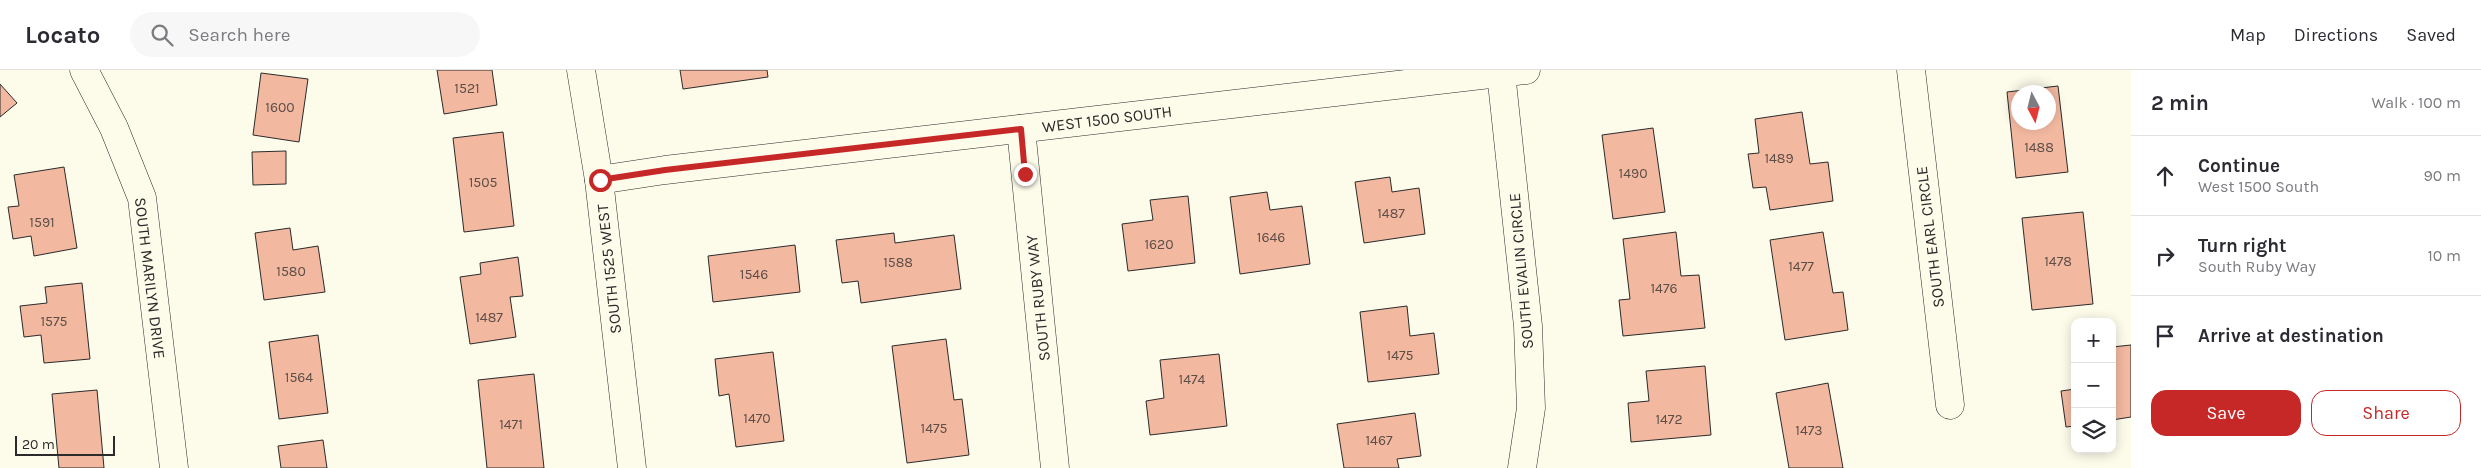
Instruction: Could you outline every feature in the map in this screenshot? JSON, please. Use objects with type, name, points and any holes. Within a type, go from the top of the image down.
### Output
[{"type":"street","name":"SOUTH MARILYN DRIVE","points":[[85,70],[114,128],[142,198],[174,468]]},
{"type":"street","name":"SOUTH 1525 WEST","points":[[581,70],[600,180],[632,468]]},
{"type":"street","name":"SOUTH EARL CIRCLE","points":[[1911,70],[1950,405]]},
{"type":"street","name":"WEST 1500 SOUTH","points":[[600,180],[665,170],[1513,72]]},
{"type":"street","name":"SOUTH EVALIN CIRCLE","points":[[1513,72],[1531,408],[1522,468]]},
{"type":"street","name":"SOUTH RUBY WAY","points":[[1021,129],[1055,468]]},
{"type":"building","points":[[437,70],[492,70],[497,105],[444,114]]},
{"type":"building","points":[[680,70],[767,70],[768,77],[683,89]]},
{"type":"building","points":[[261,73],[308,79],[299,142],[253,135]]},
{"type":"building","points":[[0,84],[17,103],[0,117]]},
{"type":"building","points":[[2056,86],[2058,86],[2068,172],[2016,178],[2007,92],[2011,92],[2011,130],[2056,130]]},
{"type":"building","points":[[1802,112],[1810,164],[1828,162],[1833,201],[1770,210],[1766,187],[1753,188],[1748,154],[1759,153],[1755,119]]},
{"type":"building","points":[[1653,128],[1665,212],[1613,219],[1602,135]]},
{"type":"building","points":[[503,132],[514,226],[464,232],[453,138]]},
{"type":"building","points":[[286,151],[286,184],[253,185],[252,152]]},
{"type":"building","points":[[64,167],[77,248],[34,256],[31,236],[13,239],[8,207],[19,206],[14,175]]},
{"type":"building","points":[[1390,177],[1392,192],[1419,188],[1425,234],[1364,243],[1355,182]]},
{"type":"building","points":[[1267,192],[1270,210],[1302,206],[1310,264],[1240,274],[1230,197]]},
{"type":"building","points":[[1188,196],[1195,263],[1128,271],[1122,224],[1153,220],[1150,200]]},
{"type":"building","points":[[2083,212],[2093,304],[2032,310],[2022,218]]},
{"type":"building","points":[[290,228],[293,250],[318,246],[325,292],[264,300],[255,233]]},
{"type":"building","points":[[1676,232],[1681,276],[1699,275],[1705,328],[1623,336],[1619,300],[1630,299],[1623,239]]},
{"type":"building","points":[[1823,232],[1833,293],[1843,292],[1848,330],[1785,340],[1770,240]]},
{"type":"building","points":[[894,233],[895,243],[954,235],[961,289],[861,303],[858,281],[842,283],[836,240]]},
{"type":"building","points":[[795,245],[800,292],[713,302],[708,256]]},
{"type":"building","points":[[518,257],[523,296],[510,297],[516,337],[470,344],[460,277],[481,274],[480,263]]},
{"type":"building","points":[[82,283],[90,359],[44,363],[41,335],[24,337],[20,306],[47,303],[45,287]]},
{"type":"building","points":[[1407,306],[1410,336],[1434,333],[1439,374],[1368,382],[1360,312]]},
{"type":"building","points":[[318,335],[328,413],[279,419],[269,342]]},
{"type":"building","points":[[946,339],[954,400],[962,399],[969,455],[907,463],[892,346]]},
{"type":"building","points":[[2131,345],[2131,417],[2116,419],[2116,363],[2116,347]]},
{"type":"building","points":[[773,352],[784,441],[736,447],[729,394],[719,396],[715,359]]},
{"type":"building","points":[[1219,354],[1227,426],[1150,435],[1146,401],[1164,398],[1160,360]]},
{"type":"building","points":[[1705,366],[1711,435],[1631,442],[1628,403],[1649,401],[1646,371]]},
{"type":"building","points":[[534,374],[544,468],[487,468],[478,380]]},
{"type":"building","points":[[1828,383],[1843,468],[1789,468],[1776,393]]},
{"type":"building","points":[[97,390],[104,468],[59,468],[52,394]]},
{"type":"building","points":[[2071,390],[2071,426],[2066,427],[2061,391]]},
{"type":"building","points":[[1415,413],[1421,456],[1397,459],[1399,468],[1344,468],[1337,424]]},
{"type":"building","points":[[323,440],[327,468],[281,468],[278,446]]},
{"type":"route","points":[[600,180],[665,170],[1021,129],[1025,174]]}]
